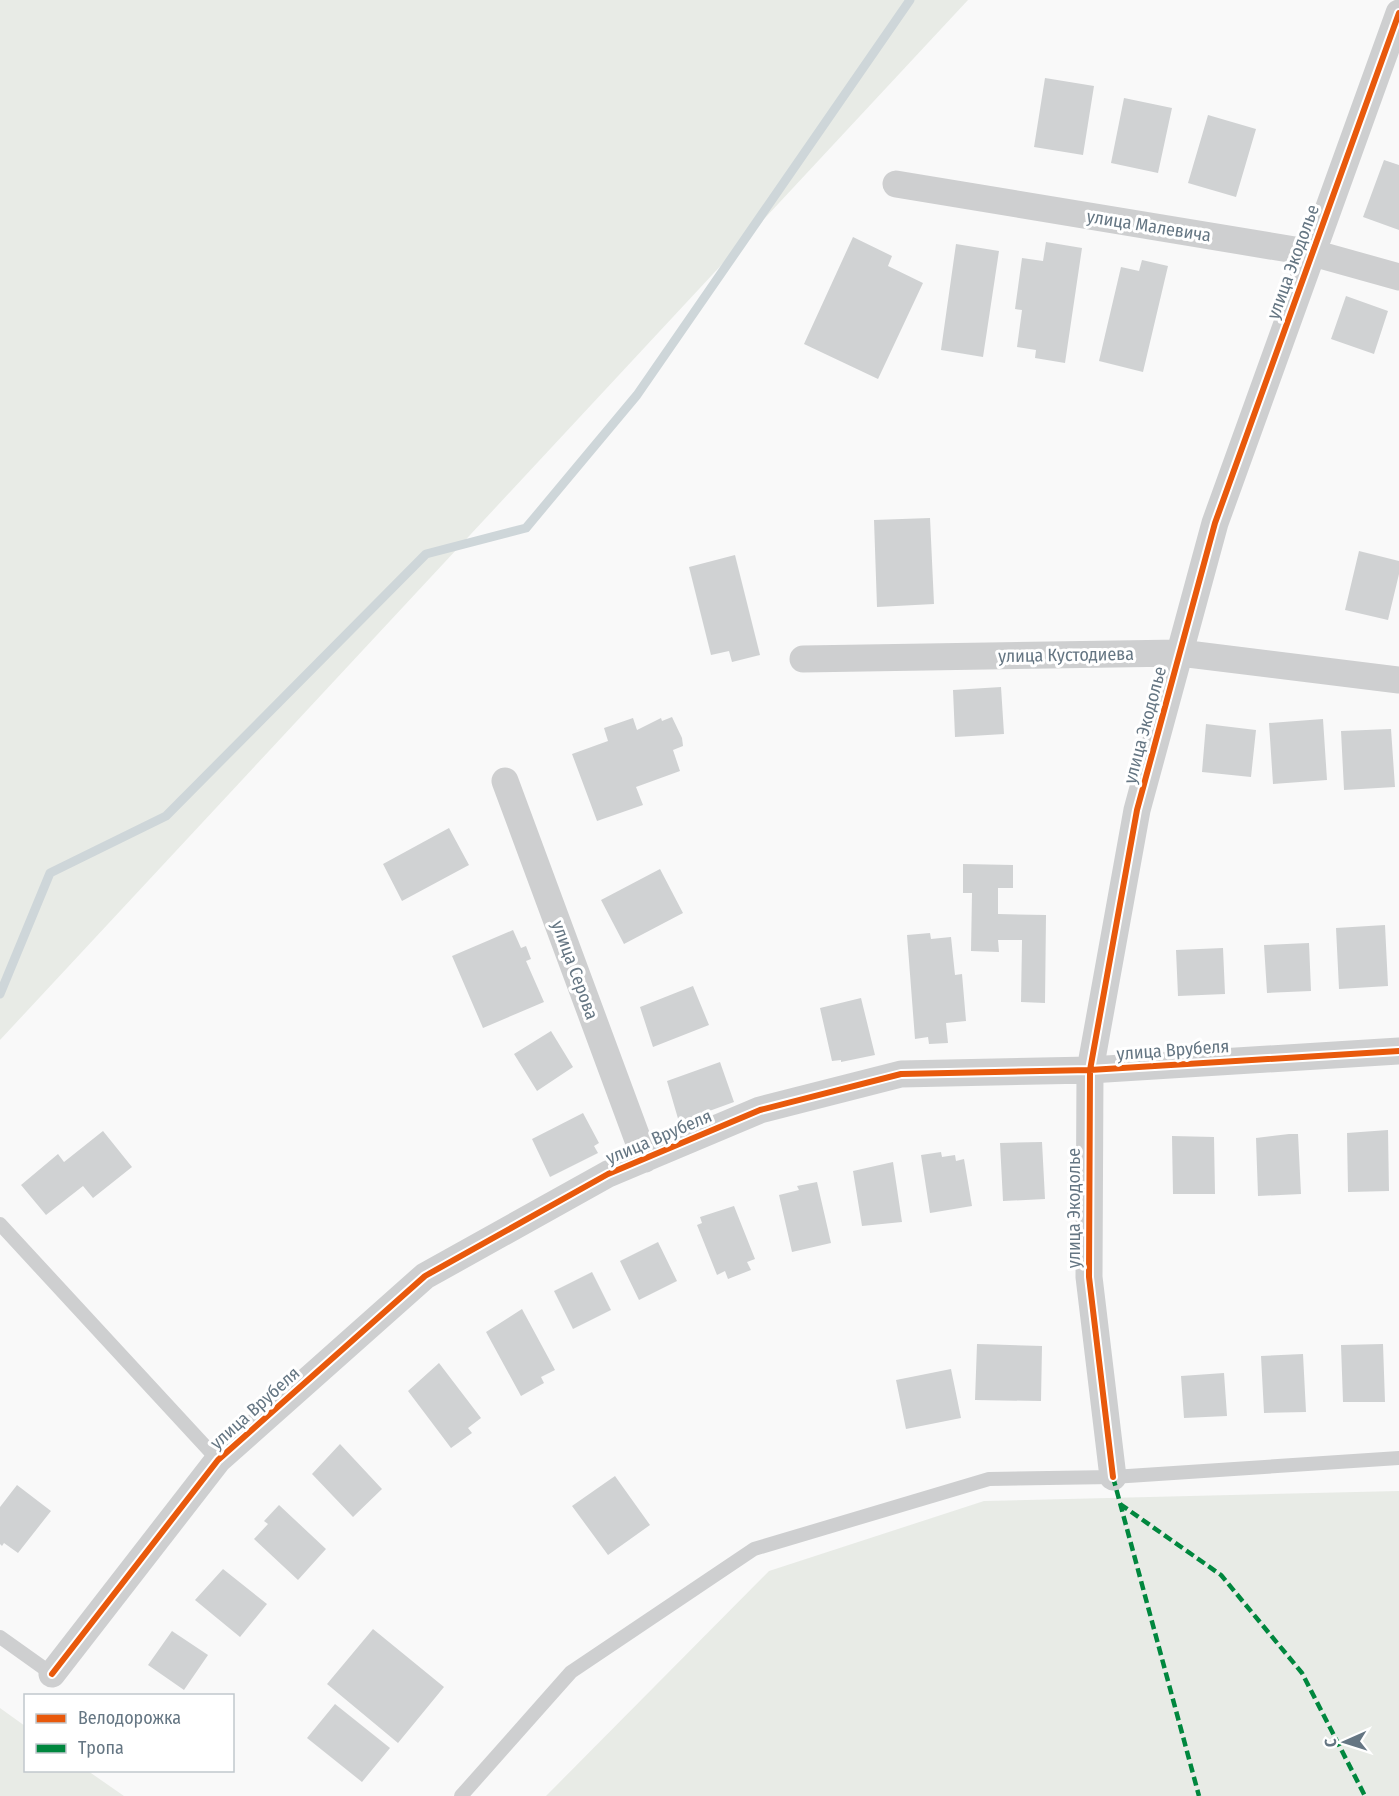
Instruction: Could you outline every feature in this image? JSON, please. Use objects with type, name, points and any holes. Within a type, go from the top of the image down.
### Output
[{"type":"street","name":"улица Экодолье","points":[[1113,1477],[1089,1277],[1090,1070],[1137,810],[1215,523],[1399,13]]},
{"type":"street","name":"улица Малевича","points":[[896,184],[1313,253],[1399,277]]},
{"type":"street","name":"улица Кустодиева","points":[[804,658],[1180,653],[1399,680]]},
{"type":"street","name":"улица Серова","points":[[505,781],[645,1159]]},
{"type":"street","name":"улица Врубеля","points":[[52,1674],[218,1460],[424,1276],[608,1174],[760,1110],[901,1074],[1090,1070],[1399,1051]]},
{"type":"lane","points":[[0,1224],[218,1460]]},
{"type":"lane","points":[[461,1796],[571,1672],[754,1549],[989,1479],[1113,1477],[1399,1458]]},
{"type":"lane","points":[[0,1637],[52,1674]]},
{"type":"shaded area","points":[[0,0],[968,0],[0,1040]]},
{"type":"shaded area","points":[[1399,1491],[1399,1796],[546,1796],[769,1571],[984,1501]]},
{"type":"shaded area","points":[[0,1708],[24,1725],[24,1772],[89,1772],[124,1796],[0,1796]]},
{"type":"building","points":[[1045,78],[1094,86],[1083,155],[1034,147]]},
{"type":"building","points":[[1124,98],[1172,108],[1158,173],[1111,163]]},
{"type":"building","points":[[1208,115],[1256,129],[1236,197],[1188,183]]},
{"type":"building","points":[[1384,160],[1399,165],[1399,230],[1363,217]]},
{"type":"building","points":[[853,237],[892,256],[888,266],[923,283],[878,379],[804,344]]},
{"type":"building","points":[[1046,242],[1082,248],[1065,363],[1035,358],[1036,350],[1017,347],[1022,310],[1015,309],[1022,258],[1043,261]]},
{"type":"building","points":[[956,244],[999,251],[983,357],[941,350]]},
{"type":"building","points":[[1142,260],[1168,266],[1143,372],[1099,361],[1121,267],[1139,271]]},
{"type":"building","points":[[1346,296],[1388,311],[1374,354],[1331,339]]},
{"type":"building","points":[[930,518],[934,604],[877,607],[874,520]]},
{"type":"building","points":[[1359,551],[1399,561],[1399,574],[1388,620],[1345,610]]},
{"type":"building","points":[[735,555],[760,655],[732,662],[729,651],[711,655],[689,567]]},
{"type":"building","points":[[1001,687],[1004,734],[955,737],[953,690]]},
{"type":"building","points":[[672,717],[682,738],[683,746],[673,750],[680,771],[636,787],[643,805],[597,821],[572,754],[608,741],[604,728],[633,718],[637,730],[661,718],[662,721]]},
{"type":"building","points":[[1323,719],[1327,780],[1273,784],[1269,723]]},
{"type":"building","points":[[1206,724],[1256,730],[1251,777],[1202,772]]},
{"type":"building","points":[[1391,729],[1395,787],[1344,790],[1341,731]]},
{"type":"building","points":[[449,828],[469,865],[402,901],[383,864]]},
{"type":"building","points":[[963,864],[1013,865],[1013,888],[998,888],[998,914],[1046,915],[1045,1003],[1021,1002],[1022,940],[998,940],[999,952],[971,951],[972,893],[963,893]]},
{"type":"building","points":[[660,869],[683,913],[624,944],[601,900]]},
{"type":"building","points":[[1385,925],[1388,986],[1339,989],[1336,928]]},
{"type":"building","points":[[513,930],[521,948],[526,946],[531,959],[526,961],[544,1002],[483,1028],[452,956]]},
{"type":"building","points":[[930,933],[931,939],[951,937],[955,975],[962,974],[966,1021],[946,1023],[948,1043],[929,1044],[928,1037],[915,1039],[907,935]]},
{"type":"building","points":[[1309,943],[1311,991],[1267,993],[1264,945]]},
{"type":"building","points":[[1223,948],[1225,994],[1178,996],[1176,950]]},
{"type":"building","points":[[693,986],[709,1025],[653,1047],[640,1007]]},
{"type":"building","points":[[861,998],[875,1055],[841,1062],[841,1060],[832,1061],[820,1008]]},
{"type":"building","points":[[551,1031],[573,1067],[537,1091],[514,1054]]},
{"type":"building","points":[[720,1062],[734,1102],[679,1122],[667,1081]]},
{"type":"building","points":[[583,1113],[599,1143],[594,1146],[598,1153],[550,1177],[532,1139]]},
{"type":"building","points":[[1388,1130],[1389,1191],[1348,1192],[1347,1133]]},
{"type":"building","points":[[103,1131],[132,1167],[93,1198],[83,1186],[46,1215],[21,1185],[58,1154],[64,1162]]},
{"type":"building","points":[[1298,1134],[1301,1194],[1258,1196],[1256,1138]]},
{"type":"building","points":[[1172,1136],[1214,1137],[1215,1194],[1173,1194]]},
{"type":"building","points":[[1042,1142],[1045,1199],[1003,1201],[1000,1143]]},
{"type":"building","points":[[941,1152],[942,1157],[955,1155],[956,1161],[964,1159],[972,1206],[930,1213],[921,1155]]},
{"type":"building","points":[[893,1162],[902,1222],[862,1226],[853,1171]]},
{"type":"building","points":[[817,1182],[831,1243],[792,1252],[779,1195],[799,1190],[797,1186]]},
{"type":"building","points":[[734,1206],[755,1259],[747,1262],[751,1270],[728,1279],[725,1271],[717,1275],[697,1225],[702,1223],[700,1217]]},
{"type":"building","points":[[658,1242],[677,1281],[639,1300],[620,1261]]},
{"type":"building","points":[[592,1272],[611,1310],[573,1329],[554,1291]]},
{"type":"building","points":[[522,1309],[555,1370],[541,1377],[544,1383],[521,1396],[486,1332]]},
{"type":"building","points":[[977,1344],[1042,1346],[1041,1401],[975,1400]]},
{"type":"building","points":[[1383,1344],[1385,1402],[1343,1402],[1341,1345]]},
{"type":"building","points":[[1303,1354],[1306,1412],[1264,1413],[1261,1356]]},
{"type":"building","points":[[439,1363],[481,1418],[468,1428],[472,1433],[451,1448],[408,1391]]},
{"type":"building","points":[[951,1369],[961,1418],[906,1429],[896,1380]]},
{"type":"building","points":[[1224,1373],[1227,1416],[1184,1418],[1181,1376]]},
{"type":"building","points":[[340,1444],[382,1489],[353,1517],[312,1474]]},
{"type":"building","points":[[615,1476],[650,1525],[608,1555],[572,1506]]},
{"type":"building","points":[[17,1485],[51,1511],[18,1553],[4,1543],[2,1546],[0,1544],[0,1507]]},
{"type":"building","points":[[279,1505],[326,1549],[298,1580],[254,1539],[268,1524],[264,1521]]},
{"type":"building","points":[[223,1569],[267,1604],[240,1637],[195,1600]]},
{"type":"building","points":[[373,1629],[444,1687],[398,1743],[327,1684]]},
{"type":"building","points":[[172,1631],[208,1655],[184,1690],[148,1665]]},
{"type":"building","points":[[335,1704],[390,1748],[362,1782],[307,1738]]},
{"type":"waterway","points":[[0,994],[50,873],[166,816],[426,554],[526,528],[637,395],[910,0]]},
{"type":"marked path","points":[[1113,1477],[1199,1796]]},
{"type":"marked path","points":[[1120,1504],[1221,1575],[1302,1673],[1365,1796]]},
{"type":"cycle path","points":[[1113,1477],[1089,1277],[1090,1070],[1137,810],[1215,523],[1399,13]]},
{"type":"cycle path","points":[[52,1674],[218,1460],[425,1276],[608,1174],[760,1110],[901,1074],[1090,1070],[1399,1051]]}]
